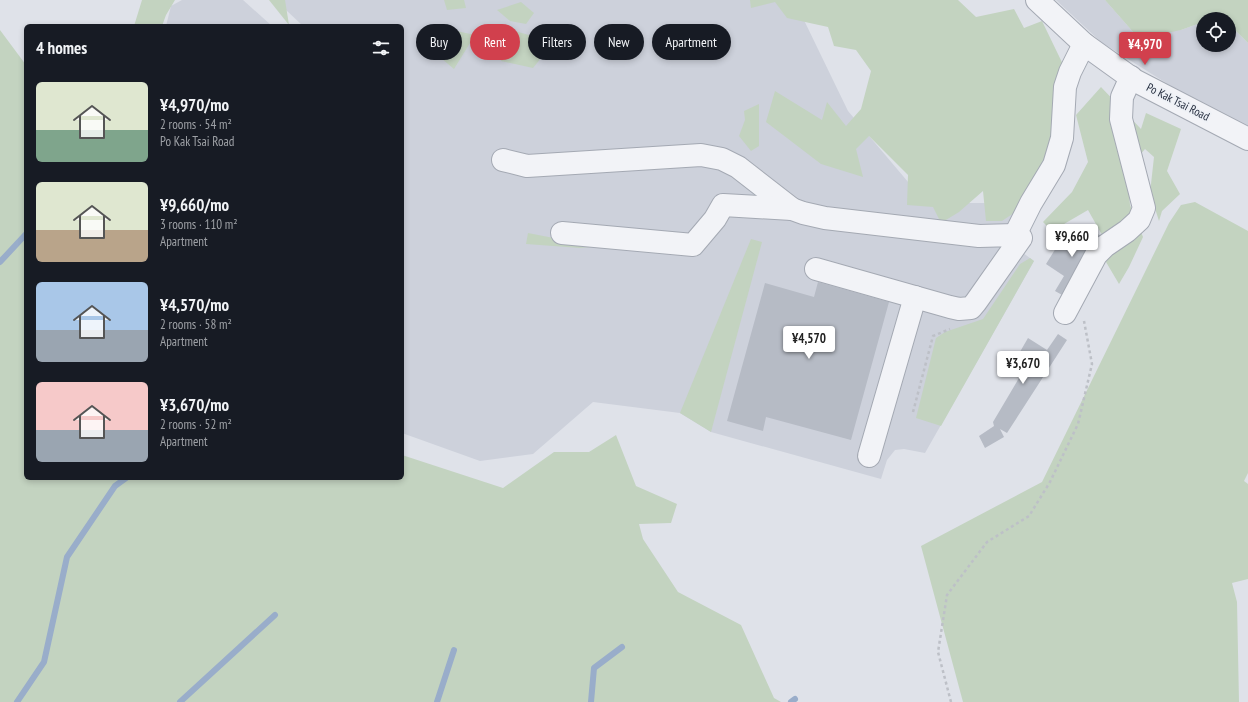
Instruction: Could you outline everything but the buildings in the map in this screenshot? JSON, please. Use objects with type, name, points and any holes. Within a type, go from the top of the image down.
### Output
[{"type":"street","name":"Po Kak Tsai Road","points":[[1037,0],[1084,44],[1131,77],[1248,139]]},
{"type":"street","points":[[1015,235],[1031,203],[1054,165],[1062,138],[1065,87],[1070,72],[1084,44]]},
{"type":"street","points":[[1069,306],[1096,255],[1105,246],[1127,231],[1139,220],[1144,208],[1121,119],[1122,97],[1131,77]]},
{"type":"street","points":[[502,160],[527,166],[701,155],[722,159],[738,167],[792,209]]},
{"type":"street","points":[[562,233],[693,246],[715,219],[723,205],[792,209],[825,218],[979,236],[1015,235],[1021,238],[971,308],[959,309],[950,307],[816,269]]},
{"type":"street","points":[[869,456],[915,297]]},
{"type":"path","points":[[952,702],[938,652],[947,595],[987,542],[1030,516],[1050,482],[1078,424],[1092,364],[1085,322],[1069,306]]},
{"type":"path","points":[[913,412],[933,336],[954,327]]},
{"type":"shaded area","points":[[182,0],[243,0],[270,24],[166,24],[171,6]]},
{"type":"shaded area","points":[[284,0],[790,0],[801,14],[848,111],[914,189],[970,203],[1031,203],[1004,239],[1034,261],[925,453],[904,449],[895,450],[887,460],[881,479],[711,432],[680,413],[593,402],[533,454],[480,461],[404,434],[404,24],[301,24],[286,10]]},
{"type":"shaded area","points":[[1056,0],[1105,0],[1134,33],[1181,30],[1196,25],[1196,52],[1236,52],[1236,31],[1248,43],[1248,128],[1209,110],[1101,42]]},
{"type":"green space","points":[[142,0],[175,0],[163,24],[135,24]]},
{"type":"green space","points":[[269,0],[285,0],[288,24]]},
{"type":"green space","points":[[444,0],[464,0],[466,8],[447,10]]},
{"type":"green space","points":[[750,0],[958,0],[976,17],[1014,9],[1024,28],[1042,21],[1072,83],[1045,192],[1002,221],[986,221],[983,191],[959,212],[941,223],[933,207],[907,205],[908,175],[869,136],[856,149],[863,177],[821,164],[766,122],[775,91],[822,120],[827,102],[846,126],[861,109],[871,71],[856,50],[834,46],[828,27],[787,18],[775,2],[751,8]]},
{"type":"green space","points":[[1105,0],[1248,0],[1248,43],[1236,31],[1236,12],[1196,12],[1196,25],[1181,30],[1148,37],[1134,33]]},
{"type":"green space","points":[[521,2],[534,13],[526,24],[510,21],[497,10]]},
{"type":"green space","points":[[0,30],[24,62],[24,480],[404,480],[404,456],[503,488],[554,452],[589,452],[616,435],[636,486],[677,504],[671,523],[639,524],[643,539],[678,592],[741,625],[774,698],[781,702],[0,702]]},
{"type":"green space","points":[[462,32],[470,34],[470,43],[462,56]]},
{"type":"green space","points":[[520,33],[528,35],[528,60],[539,60],[533,68],[501,61],[520,60]]},
{"type":"green space","points":[[443,60],[460,60],[454,69]]},
{"type":"green space","points":[[1101,87],[1141,129],[1146,113],[1181,129],[1167,171],[1180,194],[1162,211],[1159,221],[1150,193],[1154,157],[1145,149],[1127,170],[1130,205],[1143,237],[1119,284],[1106,262],[1110,249],[1088,210],[1052,231],[1043,222],[1072,192],[1088,162],[1076,115]]},
{"type":"green space","points":[[759,104],[759,146],[751,151],[739,136],[745,120],[744,111]]},
{"type":"green space","points":[[1195,202],[1248,231],[1248,473],[1244,481],[1248,484],[1248,579],[1232,583],[1237,602],[1239,702],[963,702],[921,546],[1042,482],[1169,223],[1181,205]]},
{"type":"green space","points":[[528,233],[564,240],[622,244],[580,248],[526,244]]},
{"type":"green space","points":[[751,239],[762,242],[711,432],[680,413]]},
{"type":"green space","points":[[1030,258],[1034,261],[941,426],[916,418],[936,338],[945,332],[983,319],[1020,264]]},
{"type":"waterway","points":[[0,262],[24,236]]},
{"type":"waterway","points":[[17,702],[44,662],[67,557],[115,486],[123,480]]},
{"type":"waterway","points":[[180,702],[275,615]]},
{"type":"waterway","points":[[591,702],[594,668],[622,647]]},
{"type":"waterway","points":[[437,702],[454,650]]},
{"type":"waterway","points":[[791,702],[795,699]]}]
